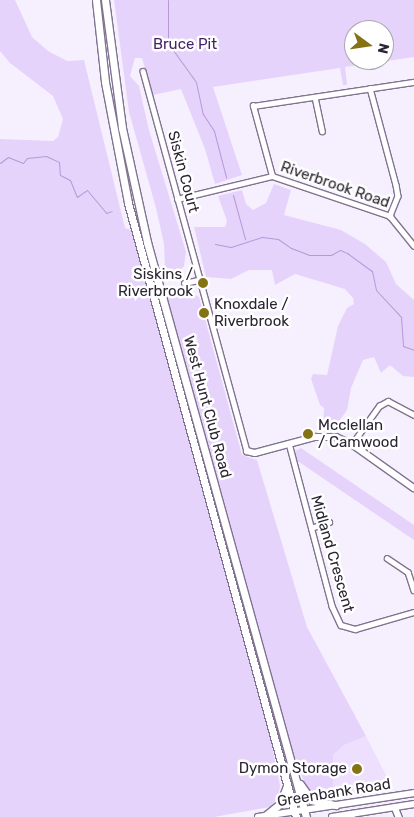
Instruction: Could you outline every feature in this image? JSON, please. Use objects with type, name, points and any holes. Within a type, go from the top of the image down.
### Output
[{"type":"main road","name":"West Hunt Club Road","points":[[96,0],[112,122],[133,221],[295,814]]},
{"type":"main road","name":"West Hunt Club Road","points":[[105,0],[121,120],[137,201],[304,813]]},
{"type":"main road","points":[[247,451],[256,453],[289,443],[326,436],[352,444],[414,488]]},
{"type":"main road","points":[[291,765],[308,797],[335,805]]},
{"type":"main road","points":[[262,816],[280,804],[288,786]]},
{"type":"main road","name":"Greenbank Road","points":[[262,816],[304,813],[335,805],[414,793]]},
{"type":"main road","name":"Greenbank Road","points":[[332,817],[414,804]]},
{"type":"main road","points":[[395,807],[399,817]]},
{"type":"main road","points":[[343,817],[351,814]]},
{"type":"street","name":"Siskin Court","points":[[143,71],[198,280],[247,451]]},
{"type":"street","points":[[272,176],[253,106],[414,82]]},
{"type":"street","points":[[370,88],[398,196],[390,216]]},
{"type":"street","points":[[314,97],[322,131]]},
{"type":"street","name":"Riverbrook Road","points":[[177,199],[272,176],[390,216],[414,246]]},
{"type":"street","points":[[184,283],[198,280]]},
{"type":"street","points":[[352,444],[379,406],[388,401],[414,415]]},
{"type":"street","name":"Midland Crescent","points":[[289,443],[332,606],[341,626],[355,628],[414,612]]},
{"type":"street","points":[[311,528],[329,522]]},
{"type":"street","points":[[387,558],[408,572],[414,590]]},
{"type":"shaded area","points":[[366,736],[392,787],[331,795],[333,755],[344,745]]},
{"type":"green space","points":[[0,0],[15,0],[32,37],[48,51],[67,61],[84,60],[125,228],[131,230],[270,736],[280,786],[278,798],[270,807],[214,817],[0,817],[0,139],[53,141],[58,137],[63,119],[53,96],[10,63],[0,51]]},
{"type":"green space","name":"Bruce Pit","points":[[114,0],[414,0],[414,57],[394,60],[394,20],[344,20],[344,70],[347,85],[343,85],[340,68],[213,87],[242,175],[215,184],[205,149],[181,89],[153,95],[142,58],[135,58],[130,76],[139,86],[149,130],[186,252],[184,266],[171,282],[165,268],[164,244],[129,112]]},
{"type":"green space","points":[[274,184],[291,190],[284,215],[341,230],[365,244],[386,262],[396,284],[414,300],[414,377],[403,376],[390,365],[381,373],[374,357],[363,360],[351,388],[347,410],[337,424],[327,431],[323,430],[324,408],[320,405],[311,379],[313,374],[327,375],[338,326],[347,308],[354,304],[353,298],[345,289],[295,274],[275,285],[272,270],[249,270],[231,279],[206,277],[194,227],[225,227],[227,221],[218,196],[242,190],[246,204],[253,210],[266,203]]},
{"type":"green space","points":[[178,287],[199,297],[242,455],[257,460],[307,627],[366,736],[344,745],[333,755],[333,798],[316,798],[307,789],[290,745],[167,298],[170,290]]},
{"type":"green space","points":[[301,448],[414,525],[414,540],[296,460],[295,451]]},
{"type":"waterway","points":[[168,0],[168,43],[196,82],[203,114],[214,131],[226,177]]},
{"type":"waterway","points":[[0,163],[8,157],[23,163],[27,158],[46,156],[59,162],[60,175],[70,180],[77,197],[87,190],[106,213],[112,211]]},
{"type":"waterway","points":[[233,195],[245,239]]},
{"type":"waterway","points":[[215,244],[231,247],[262,237],[278,239],[291,248],[309,255],[331,255],[340,250],[347,253],[372,271],[376,290],[401,317],[403,346],[414,350]]},
{"type":"place","name":"Siskins / Riverbrook","points":[[203,283]]},
{"type":"place","name":"Knoxdale / Riverbrook","points":[[204,313]]},
{"type":"place","name":"Mcclellan / Camwood","points":[[308,434]]},
{"type":"place","name":"Dymon Storage","points":[[357,769]]}]
